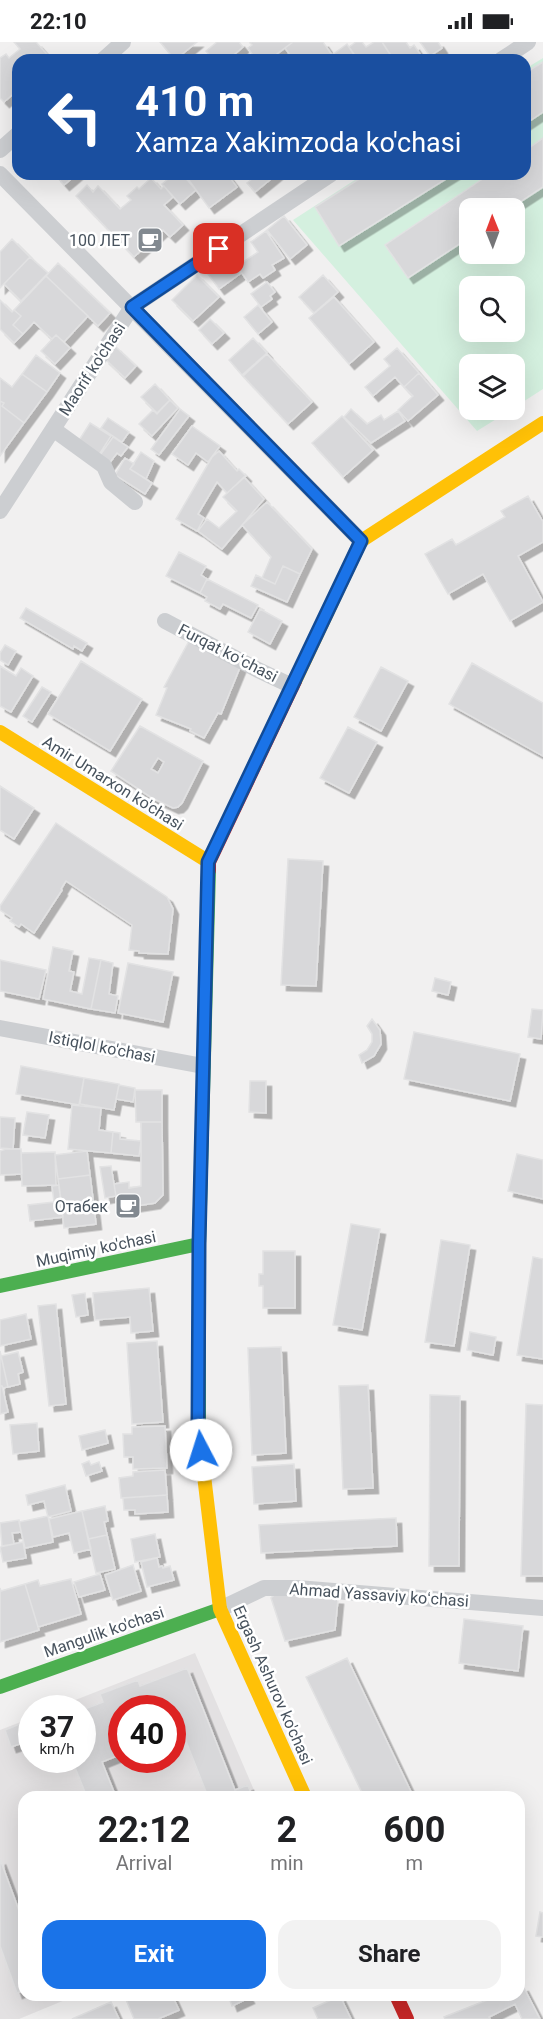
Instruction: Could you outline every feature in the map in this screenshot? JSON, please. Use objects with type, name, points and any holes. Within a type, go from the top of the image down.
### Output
[{"type":"street","points":[[110,54],[123,42]]},
{"type":"street","points":[[510,54],[528,42]]},
{"type":"street","points":[[0,150],[12,140]]},
{"type":"street","points":[[0,174],[361,541],[543,423]]},
{"type":"street","name":"Maorif ko'chasi","points":[[0,511],[132,307],[322,180]]},
{"type":"street","points":[[53,429],[104,466],[111,482],[135,502]]},
{"type":"street","name":"Ergash Ashurov ko'chasi","points":[[302,1791],[220,1609],[198,1427],[199,1244],[208,862],[361,541]]},
{"type":"street","name":"Furqat koʻchasi","points":[[165,621],[292,686]]},
{"type":"street","name":"Amir Umarxon ko'chasi","points":[[0,732],[208,862]]},
{"type":"street","name":"Istiqlol ko'chasi","points":[[0,1028],[203,1066]]},
{"type":"street","name":"Muqimiy ko'chasi","points":[[0,1286],[199,1244]]},
{"type":"street","name":"Ahmad Yassaviy koʻchasi","points":[[220,1609],[264,1588],[297,1588],[543,1608]]},
{"type":"street","name":"Mangulik ko'chasi","points":[[0,1687],[220,1609]]},
{"type":"street","points":[[399,2001],[407,2019]]},
{"type":"shaded area","points":[[195,1653],[254,1791],[18,1791],[18,2001],[62,2001],[19,2019],[0,2019],[0,1730],[18,1723],[18,1773],[96,1773],[96,1695],[88,1695]]},
{"type":"green space","points":[[543,58],[543,389],[525,401],[525,354],[459,354],[459,410],[293,220],[355,180],[531,180],[531,65]]},
{"type":"green space","points":[[467,420],[495,420],[477,431]]},
{"type":"building","points":[[14,42],[36,42],[47,54],[14,54],[20,49]]},
{"type":"building","points":[[160,42],[197,42],[182,54],[170,54]]},
{"type":"building","points":[[217,42],[239,42],[243,47],[235,54],[209,54],[206,51]]},
{"type":"building","points":[[293,42],[277,54],[252,54],[248,48],[252,45],[250,43]]},
{"type":"building","points":[[293,42],[323,42],[331,54],[289,54],[285,48]]},
{"type":"building","points":[[356,42],[362,42],[366,47],[374,42],[382,42],[390,54],[354,54],[349,47]]},
{"type":"building","points":[[382,42],[406,42],[410,48],[414,45],[420,54],[390,54]]},
{"type":"building","points":[[420,42],[438,42],[442,48],[433,54],[429,54]]},
{"type":"building","points":[[347,44],[353,54],[333,54]]},
{"type":"building","points":[[6,54],[9,58],[12,56],[12,95],[4,102],[0,98],[0,58]]},
{"type":"building","points":[[543,62],[543,112],[531,120],[531,69]]},
{"type":"building","points":[[543,138],[543,187],[525,199],[459,198],[459,244],[408,278],[385,245],[481,180],[531,180],[531,147]]},
{"type":"building","points":[[60,180],[70,180],[64,185]]},
{"type":"building","points":[[149,180],[153,180],[161,189],[164,186],[173,197],[164,205],[183,225],[170,237],[163,230],[134,257],[76,196],[87,185],[93,192],[98,186],[120,209],[131,200],[127,196],[137,187],[139,189]]},
{"type":"building","points":[[167,180],[187,180],[196,190],[180,204],[162,184]]},
{"type":"building","points":[[189,180],[232,180],[237,187],[209,208]]},
{"type":"building","points":[[251,180],[270,180],[255,192],[247,183]]},
{"type":"building","points":[[358,180],[444,180],[339,246],[315,207]]},
{"type":"building","points":[[284,216],[307,245],[290,259],[267,230]]},
{"type":"building","points":[[266,231],[284,258],[272,265],[275,270],[263,278],[260,274],[248,282],[237,266],[258,252],[251,242]]},
{"type":"building","points":[[12,239],[30,257],[0,288],[0,252]]},
{"type":"building","points":[[227,255],[241,273],[219,289],[205,270]]},
{"type":"building","points":[[30,257],[48,273],[21,301],[4,284]]},
{"type":"building","points":[[58,263],[110,313],[98,326],[46,276]]},
{"type":"building","points":[[197,275],[219,297],[193,321],[172,300]]},
{"type":"building","points":[[323,275],[338,292],[314,313],[299,297]]},
{"type":"building","points":[[46,276],[88,316],[64,342],[56,335],[52,339],[34,322],[23,334],[13,325],[21,316],[14,310]]},
{"type":"building","points":[[267,282],[275,292],[270,296],[272,299],[261,307],[251,294]]},
{"type":"building","points":[[334,297],[374,342],[349,364],[309,318]]},
{"type":"building","points":[[0,300],[12,312],[14,310],[21,316],[13,325],[23,334],[14,343],[0,329]]},
{"type":"building","points":[[258,305],[272,322],[258,334],[244,317]]},
{"type":"building","points":[[210,319],[224,333],[212,344],[199,330]]},
{"type":"building","points":[[56,335],[70,348],[55,364],[41,351]]},
{"type":"building","points":[[253,338],[267,353],[242,375],[229,360]]},
{"type":"building","points":[[115,346],[136,366],[125,378],[104,358]]},
{"type":"building","points":[[397,348],[419,373],[404,387],[395,377],[373,396],[365,387],[390,366],[384,359]]},
{"type":"building","points":[[267,354],[312,402],[288,424],[243,376]]},
{"type":"building","points":[[36,355],[60,373],[47,392],[22,374]]},
{"type":"building","points":[[419,373],[438,395],[408,421],[398,410],[413,396],[404,387]]},
{"type":"building","points":[[22,374],[47,392],[24,423],[2,406],[4,403],[0,401],[0,378],[12,387]]},
{"type":"building","points":[[155,384],[170,400],[157,413],[141,397]]},
{"type":"building","points":[[170,400],[178,408],[152,436],[139,424],[153,410],[157,414]]},
{"type":"building","points":[[0,401],[4,403],[2,406],[24,423],[0,456]]},
{"type":"building","points":[[180,409],[189,416],[159,455],[151,449]]},
{"type":"building","points":[[351,409],[367,424],[381,415],[384,420],[398,411],[405,421],[371,443],[344,417]]},
{"type":"building","points":[[342,416],[373,450],[343,477],[312,443]]},
{"type":"building","points":[[108,418],[129,432],[122,442],[101,428]]},
{"type":"building","points":[[90,423],[111,436],[97,458],[76,445]]},
{"type":"building","points":[[192,426],[220,446],[208,462],[196,453],[188,465],[172,454]]},
{"type":"building","points":[[113,437],[128,447],[121,456],[117,453],[108,465],[98,458]]},
{"type":"building","points":[[219,451],[237,471],[239,469],[246,476],[227,493],[217,482],[198,514],[204,518],[197,531],[176,519],[212,457]]},
{"type":"building","points":[[141,452],[154,461],[146,479],[130,469]]},
{"type":"building","points":[[125,458],[134,464],[130,469],[152,483],[145,494],[115,475]]},
{"type":"building","points":[[244,477],[264,499],[222,549],[198,531],[207,519],[219,528],[237,511],[223,497]]},
{"type":"building","points":[[528,496],[543,522],[543,542],[518,556],[543,602],[510,621],[483,574],[448,594],[425,554],[452,539],[456,545],[505,517],[501,511]]},
{"type":"building","points":[[267,502],[312,549],[300,574],[283,566],[275,584],[262,578],[271,557],[242,525]]},
{"type":"building","points":[[179,552],[206,566],[201,575],[207,579],[200,593],[166,576]]},
{"type":"building","points":[[283,566],[300,574],[287,602],[251,586],[256,575],[275,584]]},
{"type":"building","points":[[207,579],[258,605],[251,618],[223,604],[220,609],[205,601],[207,597],[200,593]]},
{"type":"building","points":[[26,608],[87,643],[82,651],[74,646],[73,649],[20,618]]},
{"type":"building","points":[[260,609],[282,621],[270,644],[248,632]]},
{"type":"building","points":[[189,641],[241,665],[221,714],[218,713],[204,738],[190,731],[191,729],[156,715],[167,688],[164,687]]},
{"type":"building","points":[[5,645],[16,651],[8,665],[0,660],[0,653]]},
{"type":"building","points":[[81,661],[142,699],[110,751],[48,714]]},
{"type":"building","points":[[472,663],[543,703],[543,756],[449,704]]},
{"type":"building","points":[[0,666],[16,676],[21,668],[33,676],[11,712],[0,706]]},
{"type":"building","points":[[381,667],[408,681],[381,731],[354,717]]},
{"type":"building","points":[[42,687],[51,692],[32,722],[23,716]]},
{"type":"building","points":[[140,726],[203,761],[182,803],[173,808],[152,798],[111,771]],"holes":[[[158,758],[164,762],[158,773],[151,769]]]},
{"type":"building","points":[[348,727],[377,742],[349,793],[320,778]]},
{"type":"building","points":[[0,786],[34,808],[14,839],[0,830]]},
{"type":"building","points":[[56,823],[167,897],[173,909],[168,954],[139,953],[139,951],[129,950],[132,925],[66,881],[34,933],[21,924],[19,927],[10,921],[12,918],[0,910],[0,906]]},
{"type":"building","points":[[288,859],[323,861],[316,986],[281,985]]},
{"type":"building","points":[[53,947],[73,951],[69,971],[74,972],[70,991],[82,994],[89,958],[101,960],[91,1009],[43,999]]},
{"type":"building","points":[[0,960],[46,970],[39,999],[0,991]]},
{"type":"building","points":[[101,960],[113,963],[109,994],[118,996],[115,1013],[91,1009]]},
{"type":"building","points":[[128,963],[173,972],[163,1022],[118,1013]]},
{"type":"building","points":[[435,978],[451,982],[448,995],[432,991]]},
{"type":"building","points":[[532,1009],[543,1010],[541,1039],[528,1037]]},
{"type":"building","points":[[372,1019],[380,1030],[381,1044],[374,1056],[362,1063],[359,1055],[367,1050],[372,1042],[372,1034],[367,1026]]},
{"type":"building","points":[[414,1032],[520,1054],[510,1101],[404,1079]]},
{"type":"building","points":[[21,1066],[84,1078],[79,1105],[16,1094]]},
{"type":"building","points":[[84,1078],[119,1084],[114,1110],[80,1104]]},
{"type":"building","points":[[250,1081],[266,1081],[266,1113],[249,1112]]},
{"type":"building","points":[[119,1085],[135,1088],[133,1102],[116,1099]]},
{"type":"building","points":[[135,1090],[162,1090],[162,1122],[136,1122]]},
{"type":"building","points":[[72,1105],[101,1108],[99,1130],[113,1132],[111,1153],[68,1149]]},
{"type":"building","points":[[27,1112],[49,1115],[45,1138],[23,1135]]},
{"type":"building","points":[[0,1117],[15,1118],[13,1149],[0,1148]]},
{"type":"building","points":[[141,1122],[162,1122],[163,1195],[155,1203],[118,1209],[114,1184],[129,1182],[129,1188],[141,1186]]},
{"type":"building","points":[[113,1132],[120,1133],[120,1139],[141,1141],[139,1156],[111,1153]]},
{"type":"building","points":[[21,1149],[22,1174],[0,1175],[0,1151]]},
{"type":"building","points":[[87,1151],[90,1175],[58,1179],[55,1155]]},
{"type":"building","points":[[55,1152],[56,1185],[22,1186],[21,1153]]},
{"type":"building","points":[[517,1154],[543,1160],[543,1199],[508,1191]]},
{"type":"building","points":[[111,1166],[116,1196],[105,1198],[100,1167]]},
{"type":"building","points":[[90,1175],[94,1207],[62,1211],[58,1179]]},
{"type":"building","points":[[59,1185],[63,1217],[30,1221],[28,1205],[54,1202],[52,1186]]},
{"type":"building","points":[[94,1207],[96,1224],[64,1228],[62,1211]]},
{"type":"building","points":[[351,1224],[380,1229],[362,1330],[333,1325]]},
{"type":"building","points":[[441,1240],[470,1245],[454,1346],[425,1342]]},
{"type":"building","points":[[263,1251],[295,1251],[295,1308],[263,1308],[263,1286],[259,1286],[259,1274],[263,1274]]},
{"type":"building","points":[[533,1257],[543,1259],[543,1359],[517,1355]]},
{"type":"building","points":[[149,1288],[153,1331],[131,1333],[130,1317],[95,1320],[93,1293]]},
{"type":"building","points":[[85,1293],[88,1315],[76,1317],[72,1295]]},
{"type":"building","points":[[56,1304],[66,1404],[49,1406],[38,1306]]},
{"type":"building","points":[[26,1314],[31,1339],[0,1346],[0,1320]]},
{"type":"building","points":[[470,1332],[496,1337],[493,1355],[467,1350]]},
{"type":"building","points":[[157,1341],[163,1422],[132,1424],[127,1343]]},
{"type":"building","points":[[281,1347],[286,1453],[252,1455],[248,1348]]},
{"type":"building","points":[[0,1351],[8,1387],[3,1388],[0,1386]]},
{"type":"building","points":[[18,1352],[23,1372],[18,1374],[20,1384],[8,1387],[1,1356]]},
{"type":"building","points":[[368,1385],[373,1488],[343,1489],[339,1386]]},
{"type":"building","points":[[0,1386],[2,1386],[8,1412],[0,1414]]},
{"type":"building","points":[[430,1395],[460,1396],[459,1566],[429,1566]]},
{"type":"building","points":[[526,1404],[543,1405],[543,1576],[521,1576]]},
{"type":"building","points":[[37,1423],[39,1451],[13,1454],[10,1425]]},
{"type":"building","points":[[165,1426],[167,1468],[133,1469],[133,1457],[124,1457],[123,1434],[132,1434],[132,1427]]},
{"type":"building","points":[[105,1430],[108,1443],[82,1450],[79,1436]]},
{"type":"building","points":[[89,1461],[91,1465],[99,1462],[102,1471],[86,1476],[82,1464]]},
{"type":"building","points":[[294,1464],[296,1501],[254,1504],[252,1467]]},
{"type":"building","points":[[165,1470],[167,1495],[121,1498],[119,1478],[133,1476],[133,1472]]},
{"type":"building","points":[[65,1485],[71,1511],[48,1517],[44,1501],[28,1505],[26,1495]]},
{"type":"building","points":[[167,1495],[168,1512],[135,1514],[135,1510],[124,1510],[123,1498]]},
{"type":"building","points":[[105,1506],[108,1521],[104,1522],[107,1535],[88,1539],[82,1511]]},
{"type":"building","points":[[82,1511],[91,1549],[74,1553],[69,1533],[53,1537],[49,1519]]},
{"type":"building","points":[[48,1516],[53,1542],[25,1548],[19,1522]]},
{"type":"building","points":[[396,1518],[397,1546],[261,1553],[259,1525]]},
{"type":"building","points":[[19,1520],[21,1532],[12,1533],[14,1544],[2,1546],[0,1523]]},
{"type":"building","points":[[155,1534],[160,1557],[135,1562],[131,1539]]},
{"type":"building","points":[[107,1535],[115,1569],[96,1573],[88,1539]]},
{"type":"building","points":[[23,1542],[26,1558],[3,1562],[0,1547]]},
{"type":"building","points":[[157,1558],[159,1567],[170,1566],[174,1580],[147,1587],[141,1562]]},
{"type":"building","points":[[133,1565],[141,1591],[113,1600],[105,1575]]},
{"type":"building","points":[[100,1574],[105,1590],[79,1597],[74,1582]]},
{"type":"building","points":[[71,1579],[81,1614],[38,1627],[25,1584],[38,1580],[40,1586]]},
{"type":"building","points":[[25,1584],[39,1630],[0,1642],[0,1588],[1,1591]]},
{"type":"building","points":[[275,1594],[338,1599],[335,1630],[285,1641],[271,1598]]},
{"type":"building","points":[[464,1619],[523,1626],[518,1671],[459,1663]]},
{"type":"building","points":[[347,1658],[411,1791],[361,1791],[306,1677]]},
{"type":"building","points":[[187,1668],[235,1790],[248,1785],[250,1791],[206,1791],[186,1741],[186,1695],[108,1695],[108,1760],[102,1762],[114,1791],[85,1791],[77,1773],[96,1773],[96,1705],[103,1702],[100,1694],[138,1680],[140,1686]]},
{"type":"building","points":[[18,1725],[18,1745],[11,1747],[5,1730]]},
{"type":"building","points":[[0,1859],[18,1908],[17,1993],[0,1946]]},
{"type":"building","points":[[540,1912],[543,1913],[543,1937],[536,1936]]},
{"type":"building","points":[[525,1990],[540,2019],[522,2019],[515,2004],[489,2017],[490,2019],[445,2019],[444,2017],[485,2001],[525,2001]]},
{"type":"building","points":[[127,2001],[175,2001],[179,2010],[158,2019],[134,2019]]},
{"type":"building","points":[[230,2001],[243,2001],[232,2006]]},
{"type":"building","points":[[329,2001],[342,2001],[351,2019],[318,2019],[313,2008]]},
{"type":"building","points":[[111,2002],[119,2019],[72,2019]]},
{"type":"traffic: fast","points":[[199,1434],[199,1244],[209,870]]},
{"type":"traffic: fast","points":[[0,1286],[199,1244]]},
{"type":"traffic: fast","points":[[0,1687],[220,1609]]},
{"type":"traffic: slow","points":[[295,681],[361,541],[543,423]]},
{"type":"traffic: slow","points":[[0,732],[209,862]]},
{"type":"traffic: slow","points":[[199,1434],[220,1609],[302,1791]]},
{"type":"traffic: jam","points":[[209,870],[209,862],[295,681]]},
{"type":"traffic: jam","points":[[399,2001],[407,2019]]},
{"type":"place","name":"100 ЛЕТ","points":[[150,240]]},
{"type":"place","name":"Отабек","points":[[128,1206]]},
{"type":"route","points":[[201,1450],[198,1427],[199,1244],[208,862],[361,541],[132,307],[219,249]]}]
